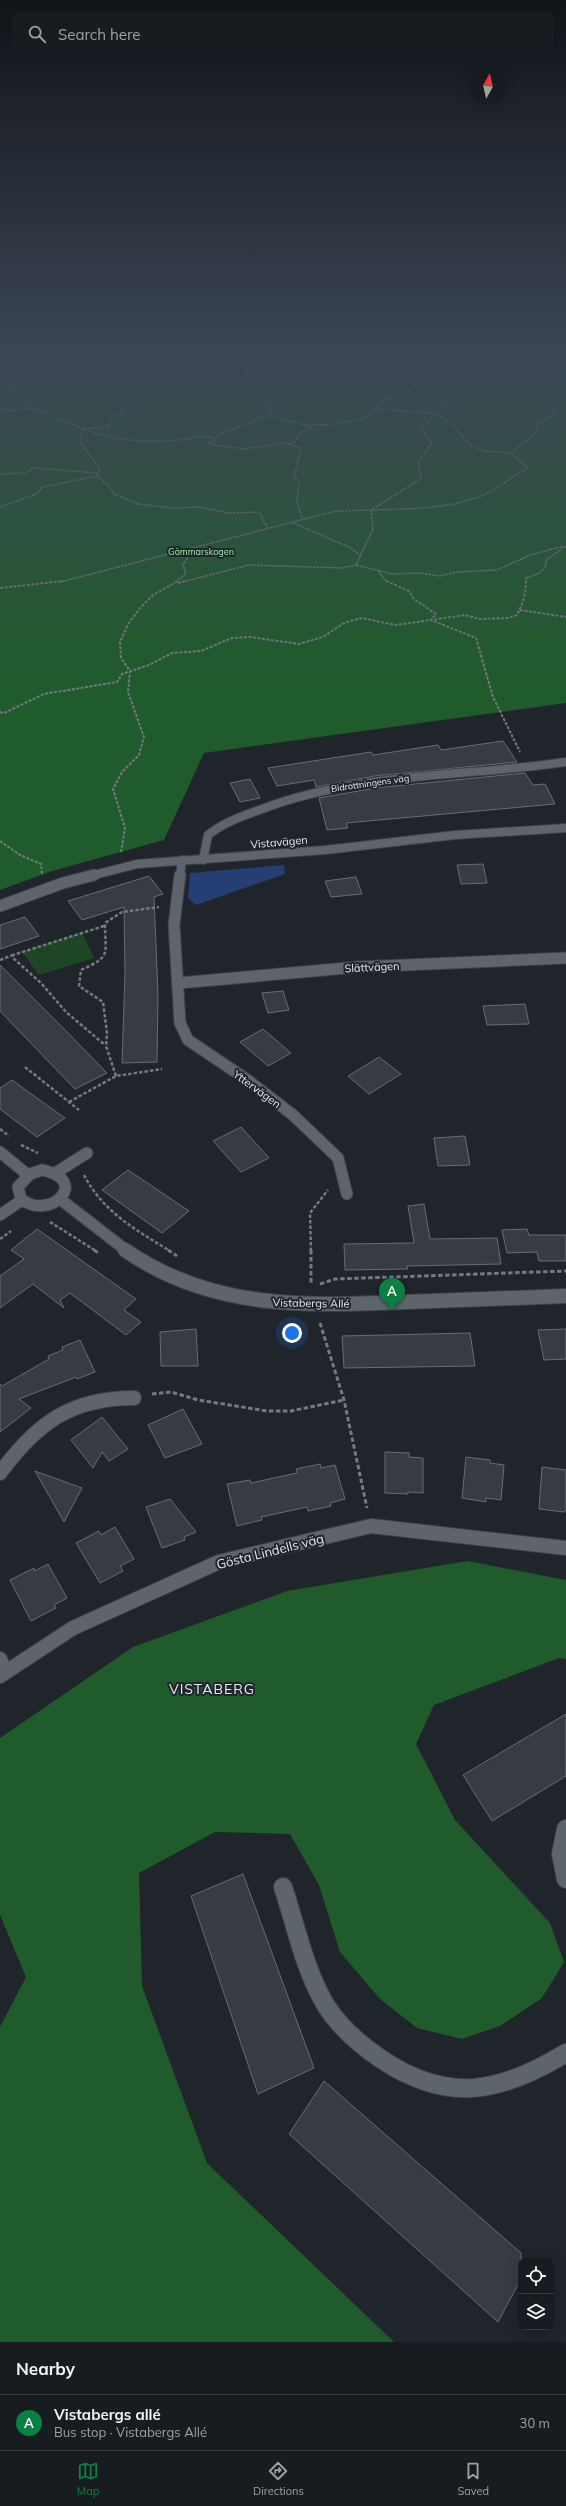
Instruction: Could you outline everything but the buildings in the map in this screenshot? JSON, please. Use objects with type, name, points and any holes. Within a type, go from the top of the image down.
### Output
[{"type":"street","name":"Bidrottningens väg","points":[[203,860],[208,835],[221,825],[321,790],[391,780],[537,768],[566,762]]},
{"type":"street","name":"Vistavägen","points":[[0,906],[44,890],[137,864],[379,845],[455,835],[566,828]]},
{"type":"street","name":"Yttervägen","points":[[182,860],[174,925],[179,983],[180,1023],[188,1040],[249,1081],[293,1115],[338,1158],[347,1194]]},
{"type":"street","name":"Slättvägen","points":[[179,983],[358,967],[566,958]]},
{"type":"street","points":[[0,1152],[28,1175]]},
{"type":"street","points":[[57,1172],[87,1153]]},
{"type":"street","points":[[42,1170],[57,1172],[63,1176],[67,1184],[66,1190],[60,1199],[44,1206],[30,1205],[22,1200],[18,1190],[19,1184],[28,1175],[42,1170]]},
{"type":"street","name":"Vistabergs Allé","points":[[60,1199],[135,1256],[160,1272],[195,1286],[253,1301],[314,1306],[566,1296]]},
{"type":"street","points":[[0,1216],[22,1200]]},
{"type":"street","points":[[0,1473],[10,1458],[35,1434],[56,1417],[81,1404],[109,1398],[134,1398]]},
{"type":"street","name":"Gösta Lindells väg","points":[[2,1669],[74,1628],[219,1562],[371,1526],[566,1548]]},
{"type":"street","points":[[566,1829],[561,1840],[560,1858],[566,1879]]},
{"type":"street","points":[[283,1887],[315,1981],[334,2017],[358,2042],[408,2076],[441,2089],[469,2090],[502,2085],[533,2073],[566,2053]]},
{"type":"path","points":[[94,460],[100,469],[97,476]]},
{"type":"path","points":[[298,460],[294,477],[299,482],[296,496],[299,514],[303,520]]},
{"type":"path","points":[[371,510],[421,479],[418,462],[419,460]]},
{"type":"path","points":[[0,588],[52,584],[336,511],[419,509],[481,496],[503,485],[514,474],[528,468],[519,460]]},
{"type":"path","points":[[0,474],[26,473],[33,468],[49,471],[67,469],[98,473]]},
{"type":"path","points":[[0,507],[38,493],[42,487],[97,476]]},
{"type":"path","points":[[97,476],[108,485],[114,494],[128,501],[173,508],[199,507],[215,512],[260,512],[268,529]]},
{"type":"path","points":[[356,564],[364,550],[364,542],[373,529],[371,510]]},
{"type":"path","points":[[292,523],[349,548],[361,556]]},
{"type":"path","points":[[130,671],[120,657],[121,642],[127,622],[154,595],[178,583],[248,565],[341,568],[356,564],[392,574],[419,573],[440,576],[457,572],[497,570],[530,555],[566,546]]},
{"type":"path","points":[[0,712],[4,713],[44,694],[72,688],[90,688],[116,682],[122,674],[150,665],[172,653],[201,651],[232,638],[250,637],[298,644],[323,637],[344,623],[361,618],[396,625],[466,615],[479,619],[508,618],[517,615],[520,610],[526,595],[526,578],[540,573],[546,566],[546,560],[566,546]]},
{"type":"path","points":[[178,583],[186,573],[183,565],[192,549]]},
{"type":"path","points":[[378,570],[380,576],[395,587],[409,591],[414,599],[436,614],[431,620]]},
{"type":"path","points":[[520,610],[566,617]]},
{"type":"path","points":[[431,620],[476,638],[482,665],[500,719],[523,756],[537,768]]},
{"type":"path","points":[[111,872],[123,846],[126,822],[113,789],[122,771],[137,761],[143,747],[142,722],[131,704],[126,683],[130,671]]},
{"type":"path","points":[[0,841],[7,844],[20,855],[41,864],[44,890]]},
{"type":"path","points":[[0,960],[104,926],[105,923],[122,912],[160,906],[160,911]]},
{"type":"path","points":[[104,926],[104,956],[101,961],[81,970],[79,986],[103,1002],[107,1033],[106,1046]]},
{"type":"path","points":[[13,955],[13,958],[41,983],[66,1012],[106,1046],[112,1059],[116,1076]]},
{"type":"path","points":[[25,1067],[79,1110]]},
{"type":"path","points":[[69,1102],[116,1076],[162,1069]]},
{"type":"path","points":[[0,1129],[10,1137]]},
{"type":"path","points":[[16,1141],[42,1154]]},
{"type":"path","points":[[72,1163],[84,1174],[96,1196],[116,1215],[184,1261]]},
{"type":"path","points":[[347,1194],[330,1187],[310,1213],[311,1287],[314,1306],[344,1400],[371,1526]]},
{"type":"path","points":[[303,1286],[311,1287],[336,1279],[566,1271]]},
{"type":"path","points":[[134,1398],[159,1392],[171,1392],[198,1400],[266,1411],[292,1411],[344,1400]]},
{"type":"green space","name":"Gömmarskogen","points":[[0,460],[566,460],[566,703],[204,753],[164,840],[52,871],[0,890]]},
{"type":"green space","points":[[82,932],[94,958],[39,975],[22,952]]},
{"type":"green space","points":[[468,1561],[566,1580],[566,1659],[559,1658],[434,1705],[416,1744],[455,1820],[550,1923],[564,1962],[542,1998],[500,2026],[462,2039],[417,2028],[380,1999],[340,1952],[319,1885],[290,1834],[215,1832],[139,1873],[142,1986],[207,2163],[394,2342],[0,2342],[0,2027],[26,1977],[0,1915],[0,1738],[133,1647],[287,1591]]},
{"type":"water","points":[[284,865],[285,874],[196,905],[188,898],[190,873]]},
{"type":"place","name":"Vistabergs allé","points":[[392,1311]]},
{"type":"district","name":"VISTABERG","points":[[212,1689]]}]
